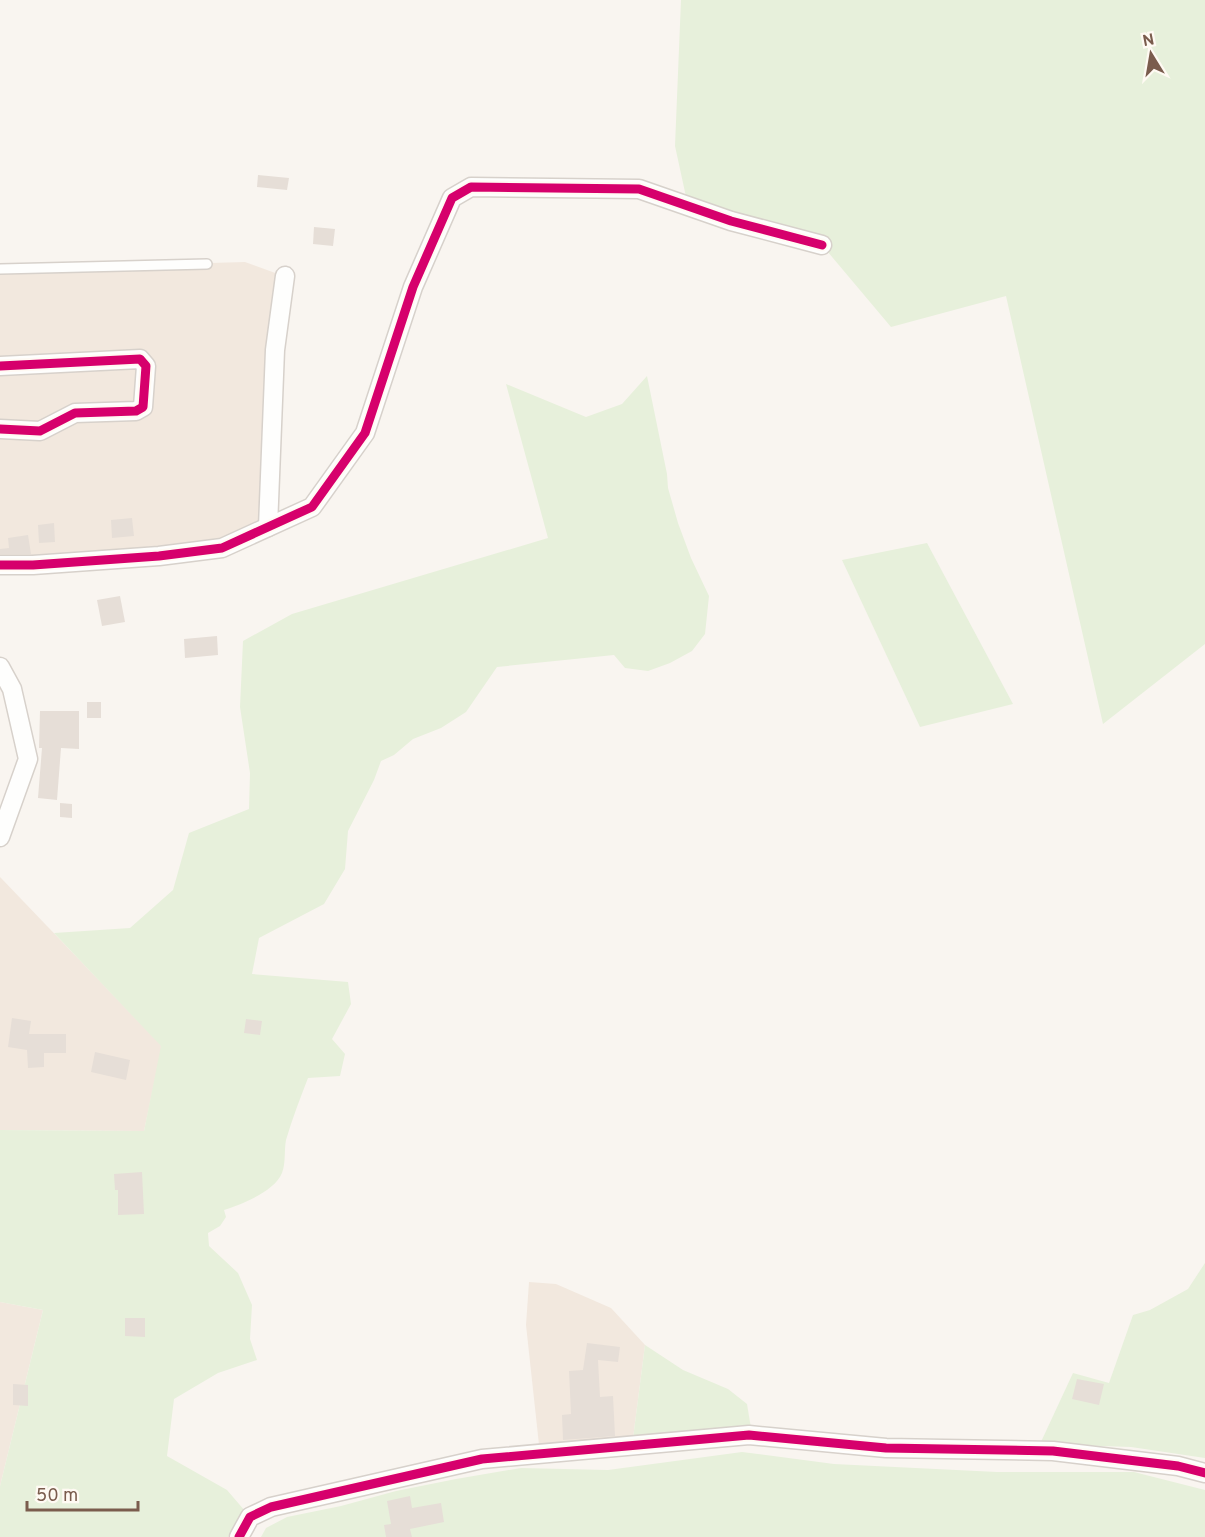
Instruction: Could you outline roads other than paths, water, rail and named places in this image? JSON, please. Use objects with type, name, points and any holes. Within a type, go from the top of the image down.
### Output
[{"type":"street","points":[[0,566],[159,556],[222,548],[312,507],[365,433],[413,286],[452,198],[471,187],[639,189],[731,221],[822,245]]},
{"type":"street","points":[[268,527],[275,350],[285,276]]},
{"type":"street","points":[[0,366],[140,359],[146,366],[143,407],[136,411],[75,413],[40,430],[0,429]]},
{"type":"street","points":[[0,668],[12,689],[28,759],[0,837]]},
{"type":"street","points":[[239,1537],[250,1517],[271,1507],[482,1459],[749,1435],[886,1448],[1053,1451],[1178,1466],[1205,1473]]},
{"type":"lane","points":[[0,269],[207,264]]}]
